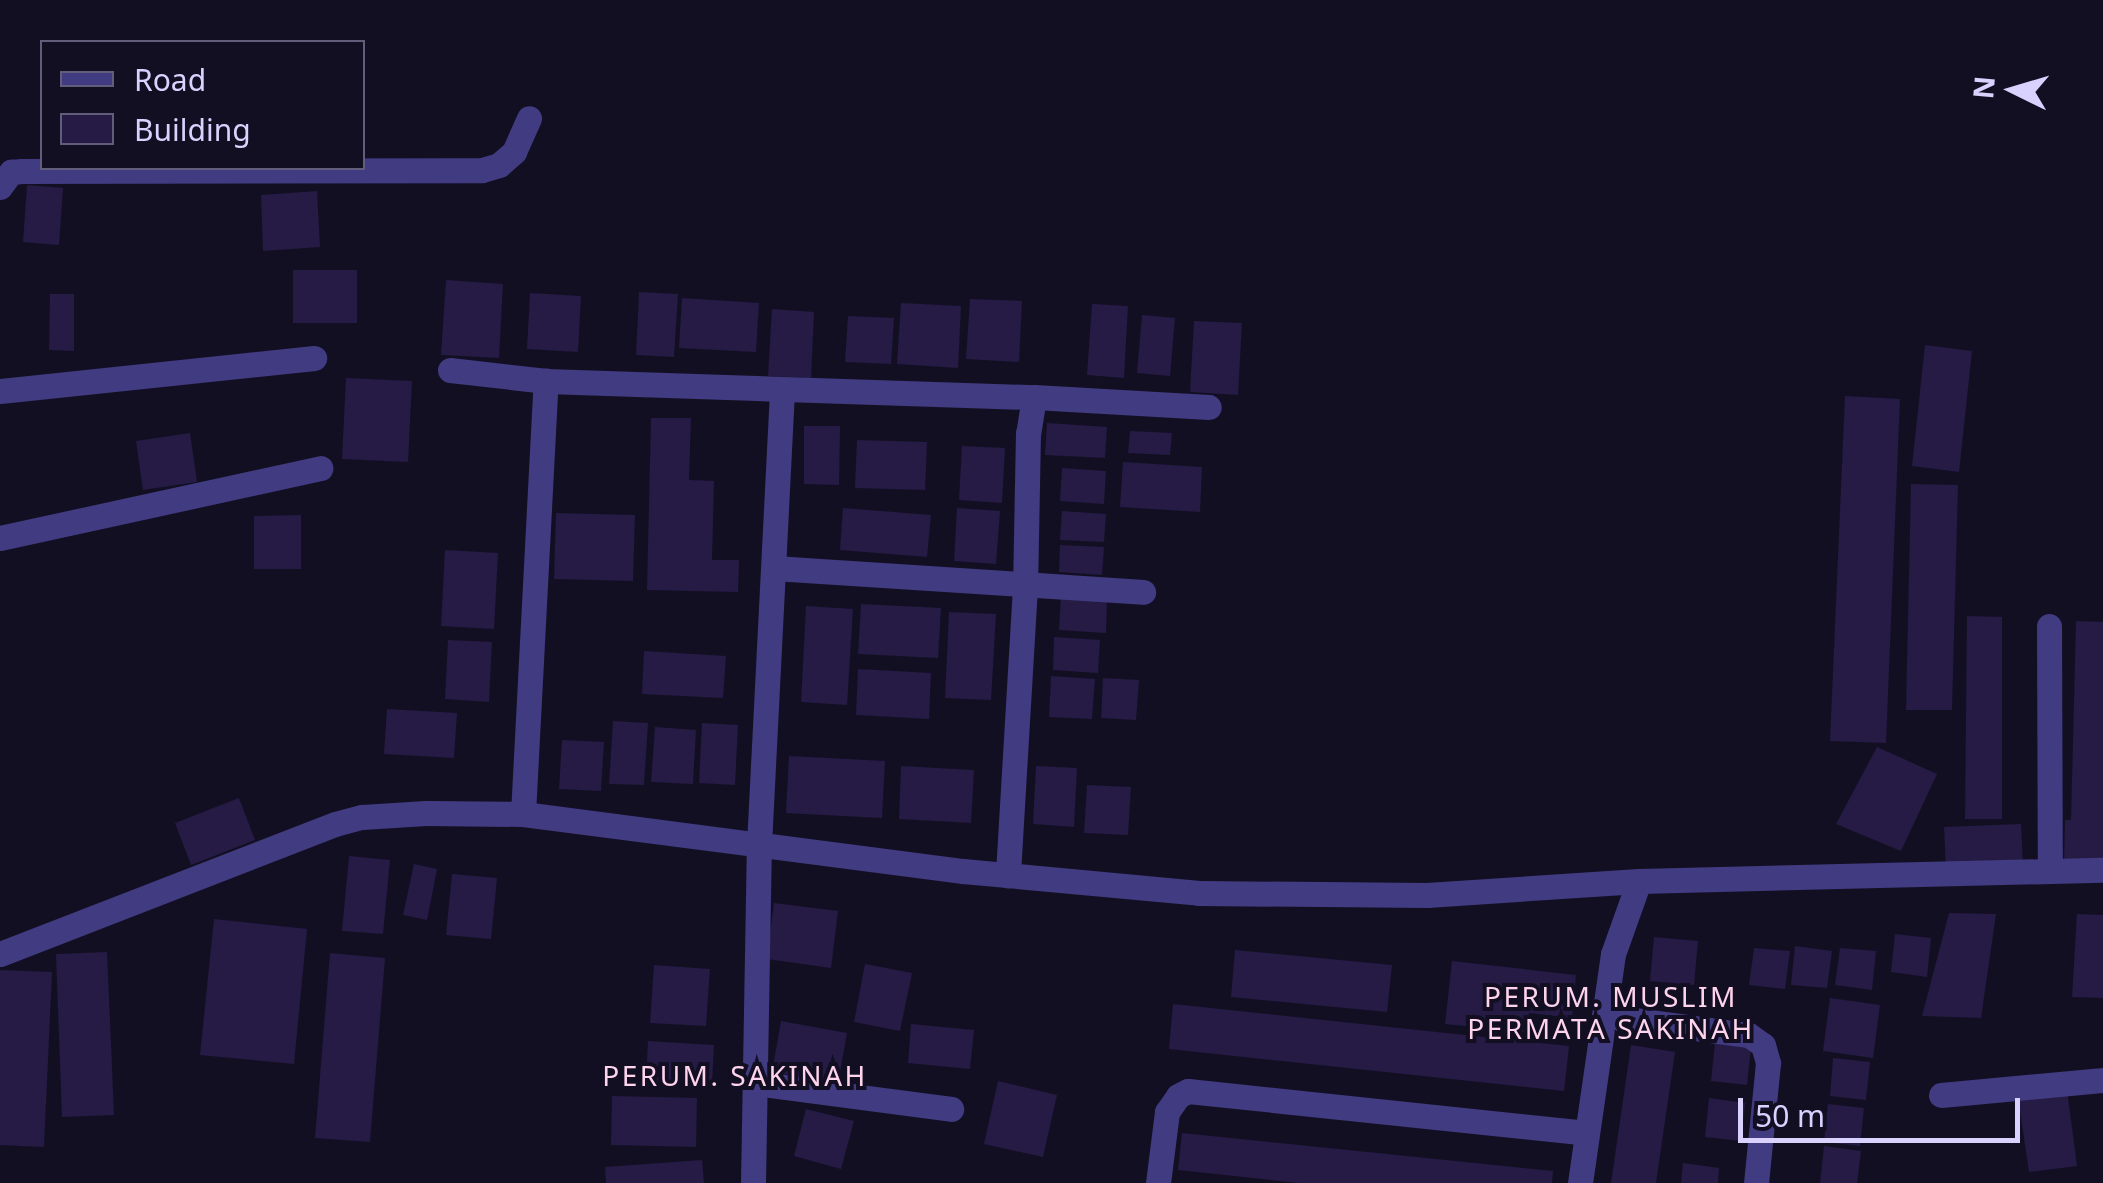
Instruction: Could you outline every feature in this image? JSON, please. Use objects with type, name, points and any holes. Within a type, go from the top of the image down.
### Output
[{"type":"street","points":[[0,187],[11,172],[22,170],[482,170],[499,165],[514,152],[528,118]]},
{"type":"street","points":[[0,391],[314,358]]},
{"type":"street","points":[[450,370],[546,381],[1034,397],[1209,407]]},
{"type":"street","points":[[523,814],[546,381]]},
{"type":"street","points":[[752,1183],[759,845],[782,390]]},
{"type":"street","points":[[1008,876],[1028,433],[1034,397]]},
{"type":"street","points":[[0,538],[320,468]]},
{"type":"street","points":[[774,568],[1142,592]]},
{"type":"street","points":[[2049,626],[2050,871]]},
{"type":"street","points":[[0,954],[334,824],[362,817],[426,813],[523,814],[1008,876],[1199,893],[1313,896],[1542,890],[1639,881],[2103,870]]},
{"type":"street","points":[[1580,1183],[1613,954],[1639,881]]},
{"type":"street","points":[[1604,1016],[1748,1035],[1763,1045],[1768,1063],[1756,1183]]},
{"type":"street","points":[[1941,1095],[2103,1080]]},
{"type":"street","points":[[754,1082],[950,1109]]},
{"type":"street","points":[[1158,1183],[1167,1112],[1178,1096],[1188,1091],[1587,1133]]},
{"type":"building","points":[[27,185],[63,188],[59,245],[23,242]]},
{"type":"building","points":[[317,191],[320,247],[263,251],[261,195]]},
{"type":"building","points":[[293,270],[357,270],[357,323],[293,323]]},
{"type":"building","points":[[446,280],[503,284],[499,358],[441,355]]},
{"type":"building","points":[[639,292],[678,294],[674,357],[636,355]]},
{"type":"building","points":[[530,293],[581,296],[578,352],[527,349]]},
{"type":"building","points":[[50,294],[74,294],[74,351],[49,350]]},
{"type":"building","points":[[682,298],[759,303],[756,352],[679,348]]},
{"type":"building","points":[[970,299],[1022,301],[1019,362],[966,359]]},
{"type":"building","points":[[901,303],[961,306],[958,368],[897,364]]},
{"type":"building","points":[[1092,304],[1128,306],[1124,378],[1087,375]]},
{"type":"building","points":[[772,309],[814,312],[811,378],[768,376]]},
{"type":"building","points":[[1142,315],[1175,318],[1170,376],[1137,373]]},
{"type":"building","points":[[848,316],[894,318],[891,364],[845,362]]},
{"type":"building","points":[[1194,321],[1242,323],[1238,395],[1190,392]]},
{"type":"building","points":[[1925,345],[1972,351],[1959,472],[1912,466]]},
{"type":"building","points":[[346,378],[412,381],[408,462],[342,459]]},
{"type":"building","points":[[1845,396],[1900,399],[1886,743],[1830,741]]},
{"type":"building","points":[[651,418],[691,418],[689,480],[714,481],[712,560],[739,560],[738,592],[647,590]]},
{"type":"building","points":[[1047,423],[1107,427],[1105,458],[1045,455]]},
{"type":"building","points":[[804,426],[840,426],[839,485],[804,484]]},
{"type":"building","points":[[1130,431],[1172,433],[1170,455],[1128,453]]},
{"type":"building","points":[[190,433],[197,482],[143,490],[136,441]]},
{"type":"building","points":[[857,440],[927,442],[925,490],[855,488]]},
{"type":"building","points":[[962,446],[1005,448],[1002,503],[959,500]]},
{"type":"building","points":[[1123,462],[1202,467],[1200,512],[1120,507]]},
{"type":"building","points":[[1062,468],[1106,471],[1104,504],[1060,501]]},
{"type":"building","points":[[1911,484],[1958,485],[1952,710],[1906,710]]},
{"type":"building","points":[[843,508],[931,515],[927,557],[840,550]]},
{"type":"building","points":[[957,508],[1000,511],[996,564],[954,561]]},
{"type":"building","points":[[1062,511],[1106,514],[1104,542],[1060,540]]},
{"type":"building","points":[[556,513],[635,515],[633,581],[554,579]]},
{"type":"building","points":[[301,515],[301,569],[254,569],[254,516]]},
{"type":"building","points":[[1060,545],[1104,547],[1102,575],[1059,572]]},
{"type":"building","points":[[445,550],[498,553],[494,629],[441,626]]},
{"type":"building","points":[[1061,594],[1107,597],[1106,633],[1059,630]]},
{"type":"building","points":[[861,604],[941,608],[938,658],[858,654]]},
{"type":"building","points":[[806,606],[853,609],[847,705],[801,702]]},
{"type":"building","points":[[949,612],[996,614],[991,700],[945,698]]},
{"type":"building","points":[[1967,616],[2002,617],[2002,819],[1965,819]]},
{"type":"building","points":[[2076,621],[2103,622],[2103,865],[2064,864],[2065,820],[2071,820]]},
{"type":"building","points":[[1054,637],[1100,640],[1098,673],[1053,670]]},
{"type":"building","points":[[448,640],[492,642],[489,702],[445,699]]},
{"type":"building","points":[[644,651],[726,656],[723,698],[642,694]]},
{"type":"building","points":[[858,669],[931,673],[929,719],[856,715]]},
{"type":"building","points":[[1051,676],[1095,679],[1092,719],[1049,717]]},
{"type":"building","points":[[1103,678],[1139,680],[1136,720],[1101,718]]},
{"type":"building","points":[[387,709],[457,713],[454,758],[384,754]]},
{"type":"building","points":[[613,721],[648,723],[644,785],[609,784]]},
{"type":"building","points":[[702,723],[738,725],[735,785],[699,783]]},
{"type":"building","points":[[655,727],[696,730],[693,784],[651,782]]},
{"type":"building","points":[[562,740],[604,742],[601,791],[559,789]]},
{"type":"building","points":[[1877,747],[1937,774],[1901,851],[1836,824]]},
{"type":"building","points":[[789,756],[885,761],[882,818],[786,813]]},
{"type":"building","points":[[901,766],[974,770],[971,823],[899,819]]},
{"type":"building","points":[[1036,766],[1077,768],[1074,827],[1033,824]]},
{"type":"building","points":[[1087,785],[1131,787],[1128,835],[1084,833]]},
{"type":"building","points":[[239,798],[255,840],[191,865],[175,823]]},
{"type":"building","points":[[2021,824],[2023,867],[1946,870],[1944,827]]},
{"type":"building","points":[[349,856],[390,860],[383,934],[342,931]]},
{"type":"building","points":[[414,864],[437,869],[427,920],[403,915]]},
{"type":"building","points":[[452,874],[497,878],[491,939],[446,935]]},
{"type":"building","points":[[774,903],[838,911],[831,968],[767,959]]},
{"type":"building","points":[[1949,913],[1996,914],[1981,1018],[1922,1016]]},
{"type":"building","points":[[2077,914],[2103,915],[2103,998],[2072,997]]},
{"type":"building","points":[[214,919],[307,929],[294,1064],[200,1055]]},
{"type":"building","points":[[1895,934],[1931,938],[1927,977],[1891,972]]},
{"type":"building","points":[[1654,937],[1698,941],[1694,985],[1650,981]]},
{"type":"building","points":[[1795,946],[1832,951],[1827,988],[1791,985]]},
{"type":"building","points":[[1754,948],[1790,951],[1785,989],[1749,985]]},
{"type":"building","points":[[1840,948],[1876,951],[1872,990],[1835,985]]},
{"type":"building","points":[[1235,950],[1392,965],[1387,1012],[1231,997]]},
{"type":"building","points":[[107,952],[114,1115],[62,1117],[56,954]]},
{"type":"building","points":[[330,953],[385,958],[370,1142],[315,1138]]},
{"type":"building","points":[[1452,961],[1576,975],[1572,1018],[1529,1013],[1527,1032],[1445,1024]]},
{"type":"building","points":[[865,964],[912,973],[900,1031],[854,1022]]},
{"type":"building","points":[[654,965],[710,969],[706,1026],[650,1023]]},
{"type":"building","points":[[0,970],[52,972],[44,1147],[0,1145]]},
{"type":"building","points":[[1830,998],[1880,1005],[1873,1058],[1823,1051]]},
{"type":"building","points":[[1173,1004],[1569,1046],[1564,1091],[1169,1049]]},
{"type":"building","points":[[781,1021],[847,1033],[838,1084],[772,1072]]},
{"type":"building","points":[[911,1024],[974,1030],[970,1069],[908,1063]]},
{"type":"building","points":[[648,1041],[714,1045],[712,1084],[646,1081]]},
{"type":"building","points":[[1715,1043],[1751,1047],[1747,1085],[1711,1081]]},
{"type":"building","points":[[1631,1045],[1675,1052],[1656,1183],[1611,1183]]},
{"type":"building","points":[[1833,1058],[1870,1062],[1866,1100],[1830,1096]]},
{"type":"building","points":[[998,1081],[1057,1095],[1043,1157],[984,1144]]},
{"type":"building","points":[[2067,1090],[2077,1166],[2029,1172],[2018,1097]]},
{"type":"building","points":[[612,1096],[697,1098],[696,1147],[611,1145]]},
{"type":"building","points":[[1709,1098],[1745,1103],[1741,1141],[1705,1137]]},
{"type":"building","points":[[1828,1104],[1864,1108],[1860,1146],[1824,1142]]},
{"type":"building","points":[[806,1109],[854,1121],[841,1169],[794,1156]]},
{"type":"building","points":[[1182,1133],[1553,1171],[1552,1183],[1299,1183],[1178,1170]]},
{"type":"building","points":[[1824,1146],[1861,1151],[1857,1183],[1820,1183]]},
{"type":"building","points":[[702,1160],[704,1183],[606,1183],[605,1167]]},
{"type":"building","points":[[1683,1163],[1719,1168],[1718,1183],[1681,1183]]},
{"type":"district","name":"PERUM. MUSLIM PERMATA SAKINAH","points":[[1611,1012]]},
{"type":"district","name":"PERUM. SAKINAH","points":[[735,1075]]}]
